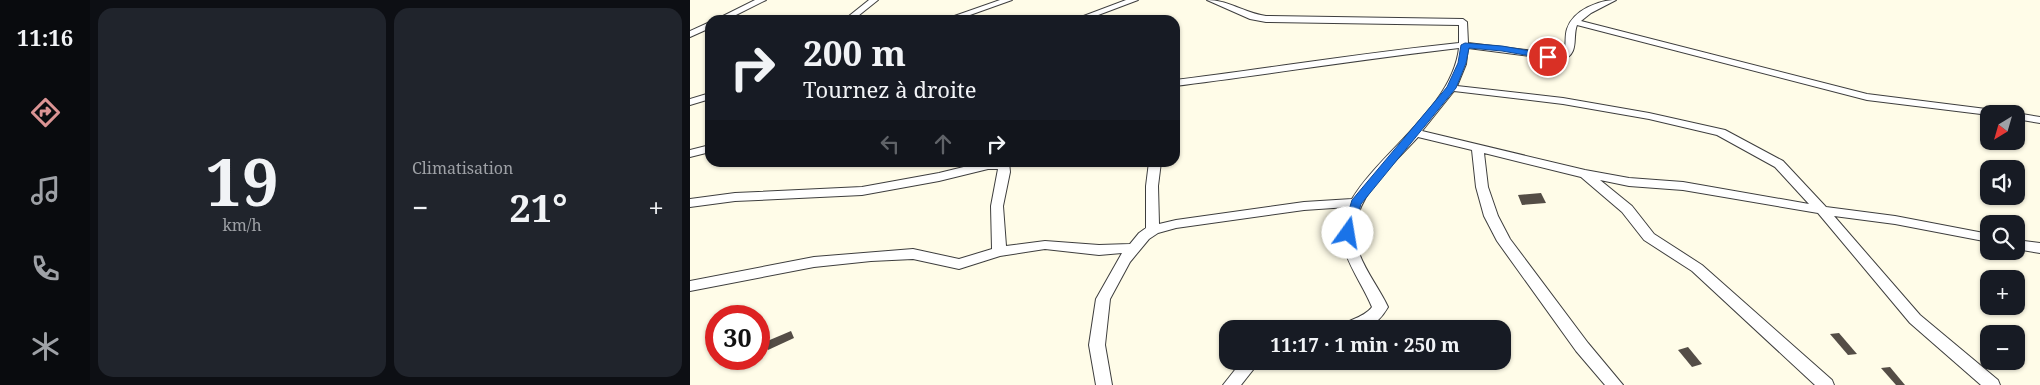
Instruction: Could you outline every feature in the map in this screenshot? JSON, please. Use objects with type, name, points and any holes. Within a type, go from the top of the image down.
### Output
[{"type":"street","points":[[730,15],[762,0]]},
{"type":"street","points":[[854,15],[874,0]]},
{"type":"street","points":[[962,15],[1008,0]]},
{"type":"street","points":[[1091,15],[1134,0]]},
{"type":"street","points":[[1211,0],[1253,17],[1266,19],[1320,22],[1463,22],[1465,45],[1462,63],[1451,88],[1415,133],[1378,174],[1356,203],[1348,233],[1353,254],[1380,307],[1375,316],[1370,320]]},
{"type":"street","points":[[1180,82],[1269,71],[1348,58],[1465,45],[1562,57],[1569,54],[1571,48],[1571,28],[1576,22],[1594,5],[1612,0]]},
{"type":"street","points":[[1576,22],[1867,97],[1980,111]]},
{"type":"street","points":[[690,34],[705,26]]},
{"type":"street","points":[[1451,88],[1563,101],[1649,116],[1721,132],[1778,164],[1822,210],[1915,319],[1992,385]]},
{"type":"street","points":[[690,102],[705,98]]},
{"type":"street","points":[[2025,118],[2040,120]]},
{"type":"street","points":[[1415,133],[1585,174],[1629,182],[1676,185],[1822,210],[1895,220],[1980,236]]},
{"type":"street","points":[[1478,148],[1482,187],[1491,216],[1504,241],[1582,348],[1615,385]]},
{"type":"street","points":[[690,154],[705,150]]},
{"type":"street","points":[[690,203],[736,197],[862,191],[984,167]]},
{"type":"street","points":[[999,252],[997,206],[1003,167]]},
{"type":"street","points":[[1153,230],[1152,186],[1154,167]]},
{"type":"street","points":[[1585,174],[1627,209],[1649,237],[1697,268],[1826,385]]},
{"type":"street","points":[[1104,385],[1097,346],[1103,299],[1124,260],[1153,230],[1218,218],[1304,206],[1356,203]]},
{"type":"street","points":[[690,286],[814,262],[913,254],[929,256],[958,264],[999,252],[1045,245],[1099,250],[1134,248]]},
{"type":"street","points":[[2025,246],[2040,248]]},
{"type":"street","points":[[1231,385],[1244,370]]},
{"type":"building","points":[[1541,193],[1546,203],[1522,205],[1518,195]]},
{"type":"building","points":[[791,331],[794,338],[770,349],[770,340]]},
{"type":"building","points":[[1839,333],[1857,354],[1848,355],[1830,334]]},
{"type":"building","points":[[1688,347],[1702,364],[1692,367],[1678,350]]},
{"type":"building","points":[[1890,367],[1905,385],[1896,385],[1881,368]]},
{"type":"route","points":[[1348,233],[1356,203],[1378,174],[1415,133],[1451,88],[1462,63],[1465,45],[1548,57]]}]
